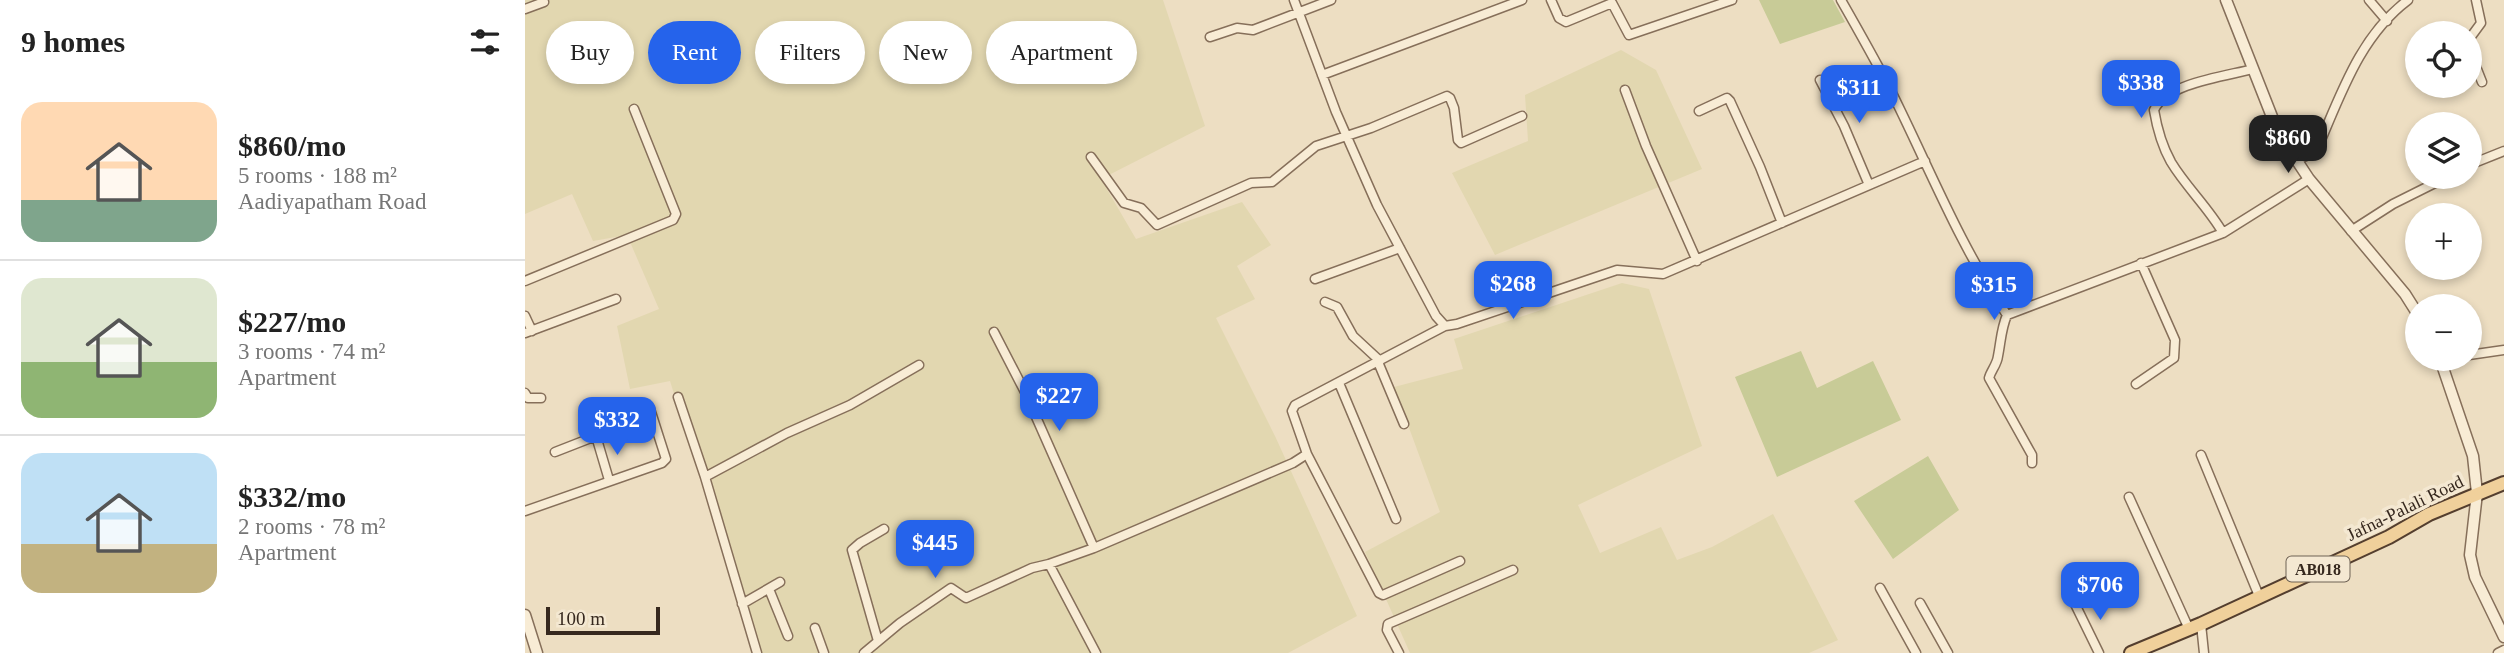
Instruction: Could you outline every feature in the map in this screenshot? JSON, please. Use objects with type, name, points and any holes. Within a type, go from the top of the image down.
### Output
[{"type":"main road","name":"Jafna-Palali Road","points":[[2131,653],[2389,537],[2429,514],[2504,483]]},
{"type":"street","points":[[1294,0],[1346,136],[1377,205],[1436,316],[1445,326]]},
{"type":"street","points":[[1210,37],[1237,28],[1253,30],[1331,0]]},
{"type":"street","points":[[1322,75],[1522,0]]},
{"type":"street","points":[[1551,0],[1559,18],[1566,22],[1611,1],[1626,33],[1633,35],[1732,0]]},
{"type":"street","points":[[1841,0],[1888,84],[1988,287],[2007,315]]},
{"type":"street","points":[[2226,0],[2278,132],[2309,179],[2405,294]]},
{"type":"street","points":[[2369,0],[2386,22]]},
{"type":"street","points":[[2297,160],[2313,153],[2319,147],[2351,71],[2370,38],[2408,0]]},
{"type":"street","points":[[2476,0],[2481,21]]},
{"type":"street","points":[[525,9],[544,2]]},
{"type":"street","points":[[2223,233],[2172,163],[2164,148],[2154,110],[2155,106],[2167,97],[2196,82],[2253,69]]},
{"type":"street","points":[[1820,80],[1844,126],[1869,185]]},
{"type":"street","points":[[1625,90],[1646,146],[1697,261]]},
{"type":"street","points":[[1090,157],[1124,203],[1141,208],[1157,225],[1251,183],[1272,182],[1309,150],[1447,96],[1454,108],[1458,140],[1461,143],[1522,116]]},
{"type":"street","points":[[1699,111],[1727,98],[1730,101],[1782,223]]},
{"type":"street","points":[[525,281],[673,220],[676,214],[634,109]]},
{"type":"street","points":[[2482,159],[2504,150]]},
{"type":"street","points":[[1459,561],[1383,595],[1378,593],[1307,454],[1292,411],[1293,407],[1445,326],[1617,270],[1664,274],[1925,161]]},
{"type":"street","points":[[2032,463],[2032,455],[1989,378],[1997,361],[2000,332],[2007,315],[2223,233],[2309,179]]},
{"type":"street","points":[[2351,231],[2393,204],[2423,189]]},
{"type":"street","points":[[1315,279],[1400,248]]},
{"type":"street","points":[[2136,384],[2174,358],[2175,340],[2141,263]]},
{"type":"street","points":[[525,316],[528,332],[616,299]]},
{"type":"street","points":[[1325,302],[1338,307],[1360,345],[1379,362],[1404,424]]},
{"type":"street","points":[[994,332],[1025,392],[1094,548]]},
{"type":"street","points":[[2482,353],[2504,349]]},
{"type":"street","points":[[705,477],[787,433],[850,405],[919,365]]},
{"type":"street","points":[[2447,371],[2473,456],[2477,493],[2470,555],[2475,577],[2504,637]]},
{"type":"street","points":[[1339,383],[1396,519]]},
{"type":"street","points":[[525,393],[533,399],[541,398]]},
{"type":"street","points":[[678,397],[705,477],[757,653]]},
{"type":"street","points":[[525,511],[662,463],[666,459],[650,409]]},
{"type":"street","points":[[555,452],[614,428]]},
{"type":"street","points":[[596,436],[609,480]]},
{"type":"street","points":[[864,653],[951,588],[966,598],[1032,568],[1094,548],[1268,474],[1307,454]]},
{"type":"street","points":[[2201,455],[2259,596]]},
{"type":"street","points":[[2129,496],[2195,626],[2204,653]]},
{"type":"street","points":[[878,642],[852,550],[884,529]]},
{"type":"street","points":[[1049,564],[1096,653]]},
{"type":"street","points":[[1399,653],[1388,630],[1388,624],[1513,570]]},
{"type":"street","points":[[742,604],[780,582]]},
{"type":"street","points":[[769,589],[788,636]]},
{"type":"street","points":[[1879,589],[1916,653]]},
{"type":"street","points":[[1920,603],[1948,653]]},
{"type":"street","points":[[2075,604],[2099,653]]},
{"type":"street","points":[[525,615],[537,653]]},
{"type":"street","points":[[815,628],[824,653]]},
{"type":"street","points":[[2498,653],[2504,650]]},
{"type":"shaded area","points":[[525,0],[1163,0],[1205,126],[1101,179],[1136,239],[1242,202],[1271,245],[1237,266],[1255,299],[1216,318],[1275,436],[1357,616],[1288,653],[755,653],[670,381],[630,389],[617,326],[659,309],[627,235],[593,241],[572,194],[525,214]]},
{"type":"shaded area","points":[[1621,50],[1656,70],[1702,169],[1495,255],[1452,173],[1528,141],[1525,95]]},
{"type":"shaded area","points":[[1622,283],[1649,289],[1702,446],[1578,505],[1600,553],[1661,527],[1677,560],[1712,547],[1773,514],[1838,640],[1809,653],[1410,653],[1365,552],[1440,512],[1394,387],[1463,369],[1454,339]]},
{"type":"green space","points":[[1759,0],[1833,0],[1845,22],[1780,44]]},
{"type":"green space","points":[[1801,351],[1817,388],[1873,361],[1901,420],[1777,477],[1735,377]]},
{"type":"green space","points":[[1928,456],[1959,510],[1893,559],[1854,501]]}]
